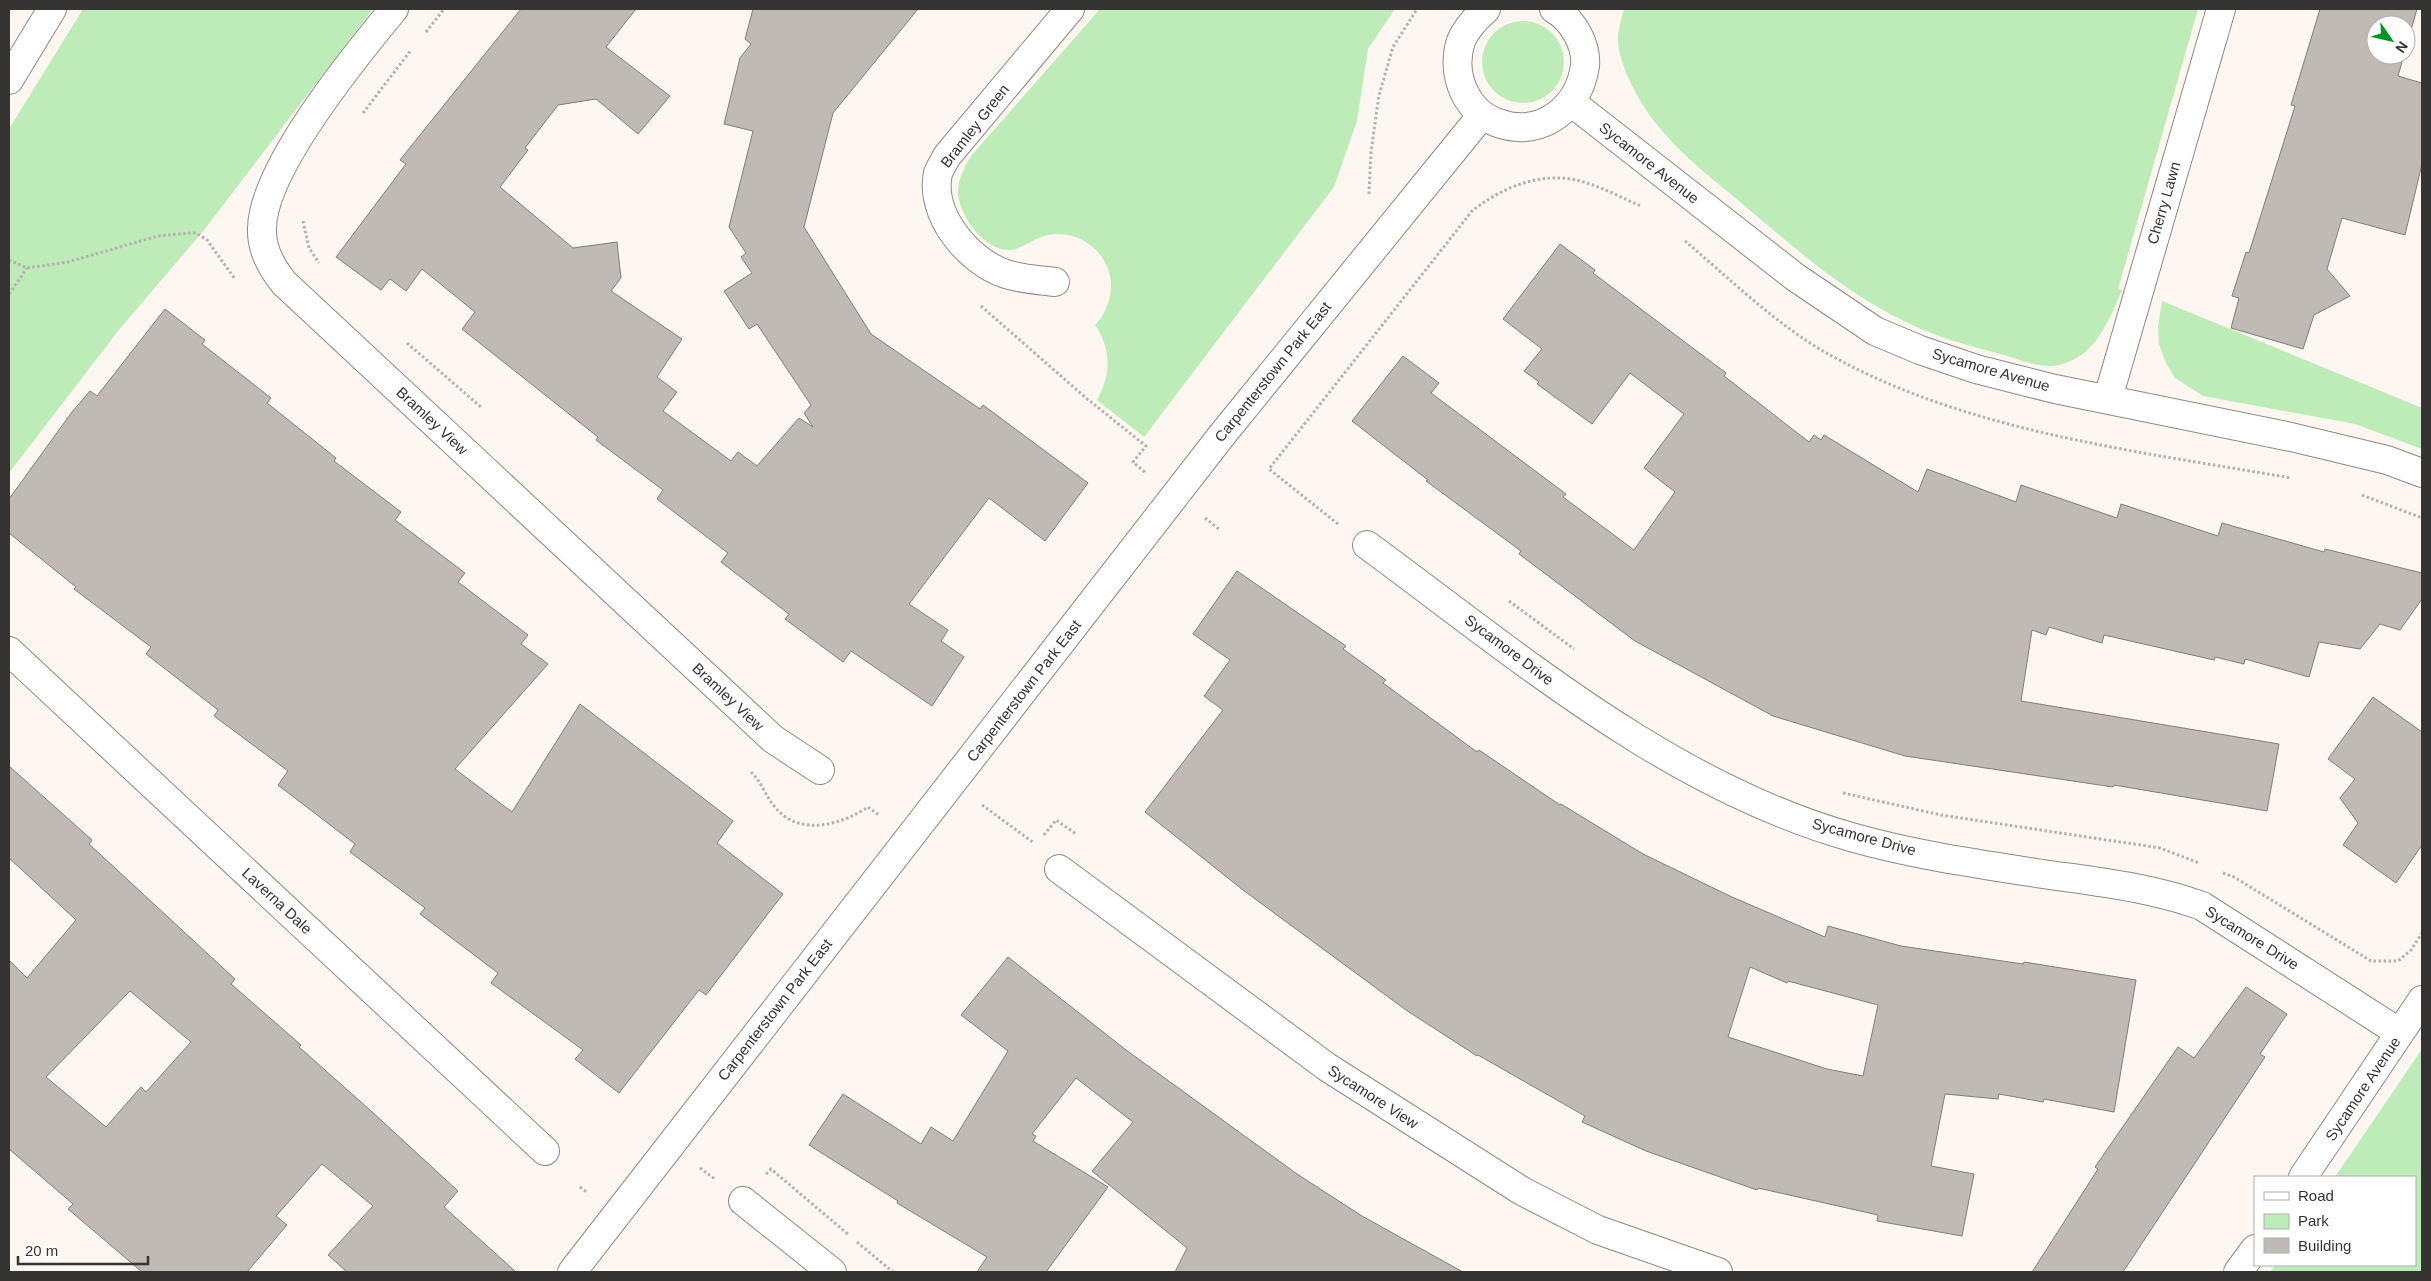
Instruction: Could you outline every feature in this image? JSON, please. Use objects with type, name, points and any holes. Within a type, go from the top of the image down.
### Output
[{"type":"street","points":[[9,80],[52,9]]},
{"type":"street","name":"Bramley View","points":[[394,9],[308,122],[283,165],[272,187],[262,228],[268,260],[284,283],[773,738],[820,770]]},
{"type":"street","name":"Bramley Green","points":[[1055,282],[1007,275],[989,267],[972,254],[956,236],[941,206],[938,193],[938,173],[947,156],[1070,9]]},
{"type":"street","points":[[1486,9],[1468,28],[1461,40],[1457,60],[1459,81],[1468,100],[1482,115],[1500,124],[1519,127],[1539,125],[1557,116],[1571,102],[1582,84],[1585,64],[1582,42],[1572,24],[1556,9]]},
{"type":"street","name":"Cherry Lawn","points":[[2108,398],[2221,9]]},
{"type":"street","name":"Sycamore Avenue","points":[[1571,102],[1795,277],[1866,327],[1920,350],[1976,369],[2055,389],[2108,398],[2388,460],[2422,473]]},
{"type":"street","name":"Carpenterstown Park East","points":[[572,1272],[1222,435],[1482,115]]},
{"type":"street","name":"Sycamore Drive","points":[[1367,545],[1555,685],[1710,780],[1814,825],[1884,846],[1951,860],[2132,886],[2168,894],[2202,906],[2400,1033]]},
{"type":"street","name":"Laverna Dale","points":[[9,651],[545,1151]]},
{"type":"street","name":"Sycamore View","points":[[1058,869],[1327,1066],[1516,1188],[1598,1230],[1718,1272]]},
{"type":"street","name":"Sycamore Avenue","points":[[2304,1176],[2422,1000]]},
{"type":"street","points":[[743,1201],[832,1272]]},
{"type":"street","points":[[2238,1272],[2254,1249]]},
{"type":"path","points":[[423,36],[444,9]]},
{"type":"path","points":[[361,116],[418,43]]},
{"type":"path","points":[[1367,545],[1269,469],[1472,211],[1502,191],[1530,181],[1550,180],[1575,180],[1607,191],[1646,210]]},
{"type":"path","points":[[303,215],[303,228],[309,248],[322,266]]},
{"type":"path","points":[[9,260],[27,268],[68,262],[158,236],[196,233],[207,240],[239,286]]},
{"type":"path","points":[[1682,239],[1801,337],[1865,374],[1903,390],[1945,406],[2062,436],[2299,479]]},
{"type":"path","points":[[9,294],[27,268]]},
{"type":"path","points":[[402,339],[482,408]]},
{"type":"path","points":[[2355,492],[2422,518]]},
{"type":"path","points":[[1501,596],[1580,653]]},
{"type":"path","points":[[750,770],[757,777],[776,809],[802,824],[813,826],[840,822],[868,807]]},
{"type":"path","points":[[1835,791],[1941,815],[2160,848],[2204,865]]},
{"type":"path","points":[[2220,872],[2234,877],[2371,961],[2398,961],[2411,950],[2422,933]]},
{"type":"green space","points":[[83,9],[373,9],[204,230],[118,331],[9,473],[9,129]]},
{"type":"green space","points":[[1100,9],[1395,9],[1368,49],[1357,121],[1334,187],[1144,437],[1097,400],[1105,381],[1108,362],[1101,334],[1095,325],[1106,309],[1111,289],[1107,265],[1101,256],[1084,241],[1064,234],[1052,234],[1041,237],[1022,247],[1010,250],[1001,249],[983,239],[976,232],[964,213],[958,195],[960,180],[971,156]]},
{"type":"green space","points":[[1624,9],[2198,9],[2118,289],[2122,290],[2112,314],[2099,336],[2091,346],[2072,361],[2052,366],[2038,365],[1966,345],[1928,332],[1859,296],[1798,250],[1699,167],[1673,143],[1651,117],[1633,88],[1620,55],[1618,35]]},
{"type":"green space","points":[[1523,21],[1539,24],[1552,33],[1561,46],[1564,62],[1561,78],[1552,91],[1539,100],[1523,103],[1507,100],[1494,91],[1485,78],[1482,62],[1485,46],[1494,33],[1507,24]]},
{"type":"green space","points":[[2162,301],[2422,408],[2422,449],[2355,424],[2203,396],[2175,378],[2166,363],[2159,344],[2158,327]]},
{"type":"green space","points":[[2422,1049],[2422,1272],[2270,1272],[2274,1266],[2416,1266],[2416,1176],[2336,1176]]},
{"type":"building","points":[[521,9],[636,9],[606,47],[670,96],[638,134],[596,99],[558,105],[525,148],[528,150],[500,187],[573,248],[617,242],[621,278],[611,291],[682,339],[657,377],[677,392],[663,411],[731,461],[738,452],[757,466],[799,418],[813,427],[804,413],[811,405],[757,324],[749,329],[724,291],[752,273],[741,257],[746,253],[729,227],[753,131],[724,124],[740,58],[751,44],[745,39],[753,9],[918,9],[833,113],[804,227],[871,334],[980,409],[983,405],[1088,483],[1045,541],[989,498],[909,604],[948,630],[941,641],[964,657],[932,706],[851,651],[843,662],[785,619],[789,614],[721,562],[728,553],[657,499],[663,490],[596,440],[598,437],[462,329],[475,312],[422,269],[406,291],[390,279],[381,290],[336,257],[406,164],[400,160]]},
{"type":"building","points":[[2320,9],[2417,9],[2415,15],[2366,15],[2366,65],[2401,65],[2398,76],[2422,83],[2422,164],[2405,235],[2342,218],[2327,269],[2350,296],[2314,315],[2303,349],[2231,328],[2239,298],[2232,296],[2246,252],[2249,253],[2295,106],[2291,105]]},
{"type":"building","points":[[1560,244],[1595,270],[1593,273],[1726,373],[1724,376],[1809,442],[1814,435],[1821,440],[1824,435],[1918,492],[1927,469],[2016,502],[2021,485],[2117,518],[2121,504],[2218,536],[2222,523],[2324,552],[2325,549],[2422,573],[2422,599],[2400,630],[2380,624],[2360,649],[2319,642],[2309,677],[2245,659],[2244,664],[2215,657],[2214,660],[2104,635],[2102,643],[2049,627],[2046,635],[2032,630],[2021,701],[2279,744],[2267,811],[2114,785],[2113,787],[1905,756],[1773,716],[1635,641],[1519,554],[1521,551],[1426,481],[1428,480],[1352,421],[1403,356],[1439,383],[1431,393],[1566,494],[1563,497],[1634,550],[1675,492],[1644,468],[1684,414],[1630,373],[1592,424],[1537,384],[1539,382],[1524,371],[1542,349],[1503,319]]},
{"type":"building","points":[[165,309],[205,340],[202,344],[271,398],[267,403],[336,458],[334,461],[401,512],[395,520],[465,573],[458,582],[528,635],[521,644],[548,664],[455,769],[512,812],[580,704],[733,821],[717,843],[783,894],[706,995],[699,990],[619,1093],[575,1059],[583,1050],[491,983],[498,973],[420,914],[425,908],[350,852],[355,844],[278,785],[288,771],[214,716],[218,710],[146,654],[151,647],[74,589],[76,587],[9,533],[9,499],[72,412],[90,391],[97,396]]},
{"type":"building","points":[[1237,571],[1346,646],[1343,649],[1386,680],[1383,683],[1477,752],[1479,750],[1560,805],[1643,854],[1732,897],[1825,937],[1828,926],[1901,946],[2023,964],[2024,962],[2136,980],[2114,1112],[2044,1099],[2043,1102],[1999,1094],[1998,1099],[1945,1094],[1931,1166],[1974,1174],[1962,1236],[1877,1221],[1878,1215],[1758,1188],[1757,1190],[1646,1151],[1582,1122],[1585,1116],[1477,1056],[1406,1010],[1243,890],[1145,812],[1223,710],[1204,696],[1230,660],[1193,634]],"holes":[[[1750,967],[1787,983],[1788,981],[1878,1005],[1863,1076],[1827,1069],[1728,1037]]]},
{"type":"building","points":[[2373,697],[2422,732],[2422,845],[2396,883],[2343,845],[2358,823],[2340,798],[2355,779],[2328,759]]},
{"type":"building","points":[[9,766],[92,840],[89,844],[235,979],[231,984],[301,1045],[299,1047],[458,1191],[444,1207],[516,1272],[347,1272],[328,1255],[373,1206],[322,1164],[276,1216],[287,1225],[247,1272],[142,1272],[68,1209],[73,1204],[9,1149],[9,960],[27,978],[76,920],[9,858]],"holes":[[[130,991],[191,1042],[146,1092],[141,1087],[106,1127],[46,1077]]]},
{"type":"building","points":[[1008,957],[1126,1050],[1297,1174],[1362,1216],[1463,1272],[1175,1272],[1187,1248],[1092,1171],[1133,1122],[1076,1078],[1032,1134],[1036,1136],[1033,1141],[1108,1187],[1046,1272],[977,1272],[987,1257],[897,1203],[898,1201],[809,1145],[843,1094],[921,1144],[931,1127],[953,1141],[1008,1051],[961,1015]]},
{"type":"building","points":[[2246,987],[2287,1014],[2260,1054],[2265,1057],[2123,1272],[2032,1272],[2098,1169],[2095,1167],[2178,1047],[2194,1058]]}]
